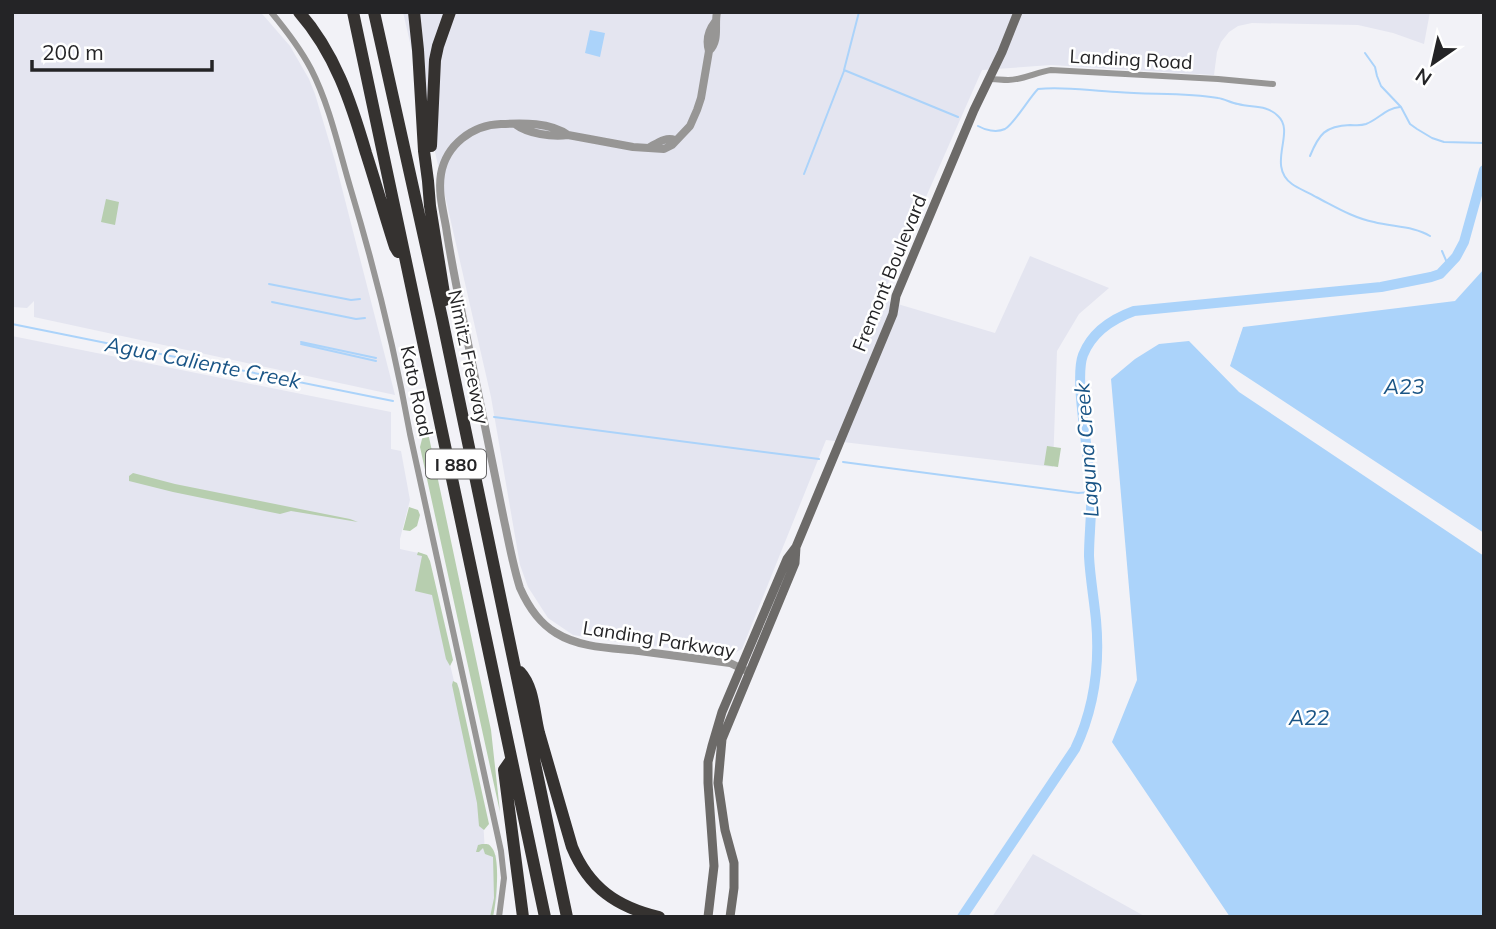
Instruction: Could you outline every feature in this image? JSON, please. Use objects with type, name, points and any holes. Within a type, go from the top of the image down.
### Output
[{"type":"highway","points":[[299,12],[325,46],[341,76],[395,247],[406,264]]},
{"type":"highway","points":[[345,12],[355,51],[365,72]]},
{"type":"highway","name":"I 880","points":[[353,12],[545,917]]},
{"type":"highway","name":"I 880","points":[[360,12],[552,917]]},
{"type":"highway","name":"Nimitz Freeway","points":[[374,12],[442,318],[567,917]]},
{"type":"highway","points":[[414,12],[424,151],[445,299],[442,318]]},
{"type":"highway","points":[[428,181],[435,60],[450,12]]},
{"type":"highway","points":[[514,666],[524,677],[532,699],[578,862],[596,886],[608,896],[635,910],[659,917]]},
{"type":"highway","points":[[511,760],[504,770],[523,917]]},
{"type":"main road","points":[[1007,12],[1012,26]]},
{"type":"main road","name":"Fremont Boulevard","points":[[730,917],[734,863],[725,830],[718,783],[722,739],[787,559],[796,547],[893,314],[901,285],[1018,12]]},
{"type":"main road","name":"Fremont Boulevard","points":[[708,917],[714,847],[708,807],[708,772],[717,725],[745,670]]},
{"type":"main road","points":[[708,772],[719,793]]},
{"type":"main road","points":[[708,807],[717,812],[725,830]]},
{"type":"street","name":"Kato Road","points":[[271,12],[299,48],[319,87],[374,270],[500,843],[504,878],[499,917]]},
{"type":"street","name":"Landing Parkway","points":[[717,12],[707,44],[709,51],[698,110],[685,132],[675,140],[669,138],[650,147],[633,147],[568,135],[559,128],[524,123],[491,125],[472,131],[457,142],[442,168],[440,185],[454,275],[487,443],[520,588],[531,609],[556,633],[567,639],[597,647],[730,663],[745,670]]},
{"type":"street","name":"Landing Road","points":[[989,79],[1018,79],[1051,70],[1273,84]]},
{"type":"shaded area","points":[[12,12],[260,12],[290,46],[315,94],[335,161],[395,395],[34,317],[34,301],[27,308],[12,307]]},
{"type":"shaded area","points":[[403,12],[1430,12],[1424,44],[1358,25],[1252,23],[1238,26],[1221,42],[1214,75],[1051,65],[982,70],[881,299],[995,333],[1030,256],[1109,288],[1079,314],[1057,351],[1053,467],[826,440],[742,649],[731,655],[573,635],[548,618],[528,587],[520,565],[491,397]]},
{"type":"shaded area","points":[[12,336],[391,412],[391,449],[401,451],[410,500],[400,549],[423,554],[425,559],[486,816],[483,819],[485,853],[496,855],[497,897],[493,917],[12,917]]},
{"type":"shaded area","points":[[1033,854],[1146,917],[992,917]]},
{"type":"green space","points":[[106,199],[119,202],[115,225],[101,222]]},
{"type":"green space","points":[[426,423],[491,730],[500,812],[420,447]]},
{"type":"green space","points":[[1047,446],[1061,448],[1058,467],[1044,465]]},
{"type":"green space","points":[[133,473],[358,522],[291,511],[280,514],[173,492],[129,481],[129,476]]},
{"type":"green space","points":[[409,507],[418,510],[420,515],[417,526],[410,531],[403,530]]},
{"type":"green space","points":[[418,552],[427,555],[430,561],[453,660],[450,666],[446,659],[432,595],[415,591],[422,556],[417,555]]},
{"type":"green space","points":[[453,681],[459,689],[489,824],[484,830],[479,826]]},
{"type":"green space","points":[[478,845],[491,846],[495,854],[497,871],[493,917],[490,917],[494,898],[493,857],[485,854],[483,848],[476,852]]},
{"type":"water","points":[[590,30],[605,33],[600,57],[585,53]]},
{"type":"water","name":"A23","points":[[1484,269],[1484,533],[1230,366],[1243,327],[1455,301]]},
{"type":"water","name":"A22","points":[[1189,341],[1239,392],[1484,556],[1484,917],[1230,917],[1112,742],[1137,680],[1111,379],[1159,344]]},
{"type":"waterway","points":[[859,12],[844,70],[958,117]]},
{"type":"waterway","points":[[1365,53],[1375,67],[1381,86],[1401,107],[1410,124],[1444,142],[1484,143]]},
{"type":"waterway","points":[[804,174],[844,71]]},
{"type":"waterway","points":[[978,126],[998,131],[1005,129],[1038,89],[1048,88],[1193,95],[1264,108],[1273,112],[1283,123],[1281,168],[1292,184],[1359,218],[1417,230],[1430,236]]},
{"type":"waterway","points":[[1310,156],[1320,137],[1329,129],[1366,124],[1391,109],[1400,107]]},
{"type":"waterway","name":"Laguna Creek","points":[[962,917],[1075,749],[1091,702],[1097,637],[1089,556],[1091,484],[1080,377],[1087,347],[1097,333],[1111,322],[1134,311],[1381,287],[1440,274],[1456,257],[1464,242],[1484,170]]},
{"type":"waterway","points":[[1442,251],[1448,265]]},
{"type":"waterway","points":[[269,284],[351,300],[360,299]]},
{"type":"waterway","points":[[272,302],[356,319],[365,318]]},
{"type":"waterway","name":"Agua Caliente Creek","points":[[12,324],[393,401]]},
{"type":"waterway","points":[[301,342],[376,358]]},
{"type":"waterway","points":[[301,344],[376,361]]},
{"type":"waterway","name":"Agua Caliente Creek","points":[[494,417],[819,459]]},
{"type":"waterway","name":"Agua Caliente Creek","points":[[843,462],[1078,493],[1091,492]]}]
